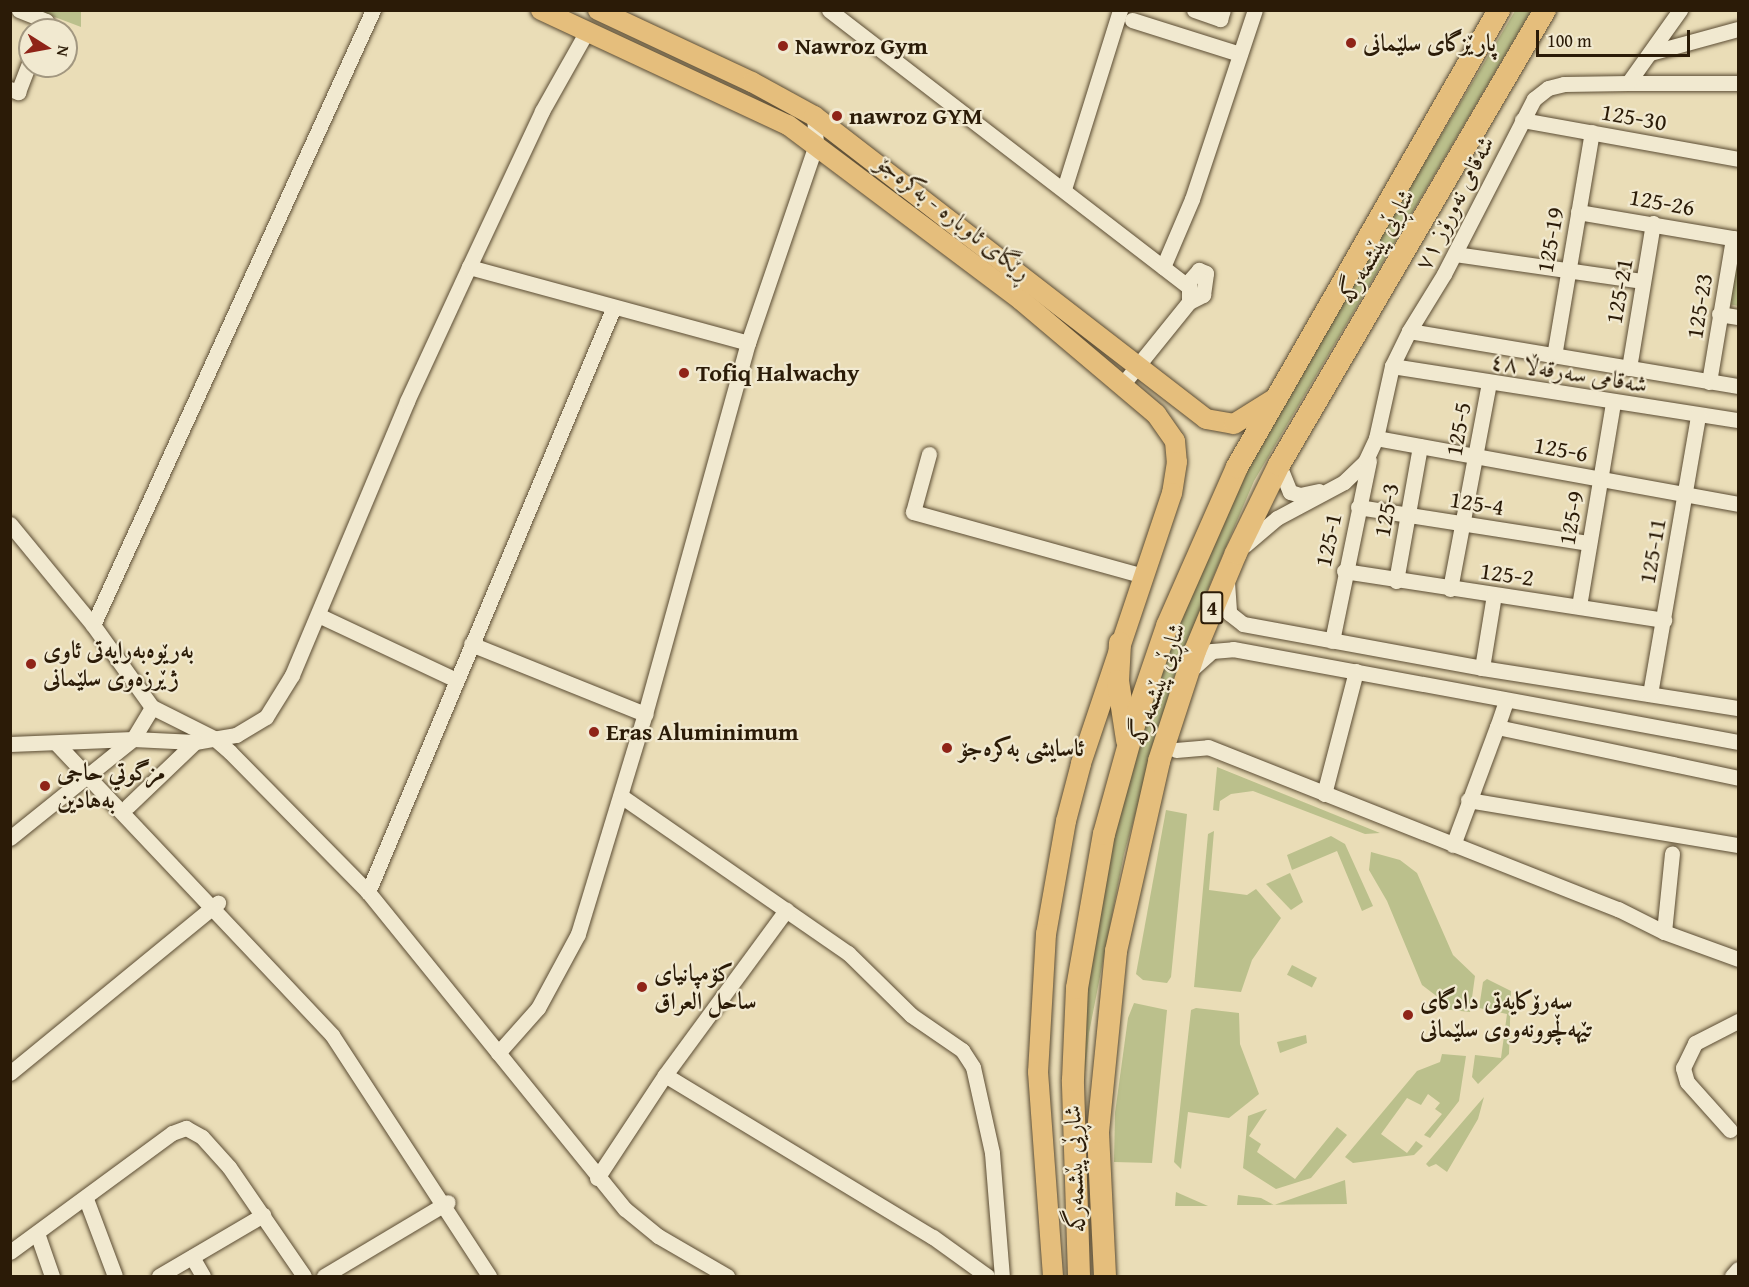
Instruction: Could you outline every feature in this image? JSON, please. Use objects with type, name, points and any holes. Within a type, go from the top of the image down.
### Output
[{"type":"highway","name":"شاڕێی پێشمەرگە","points":[[1080,1276],[1073,1080],[1077,988],[1088,909],[1126,754],[1167,626],[1199,549],[1274,399],[1499,10]]},
{"type":"highway","name":"شاڕێی پێشمەرگە","points":[[1105,1276],[1098,1132],[1100,1086],[1115,960],[1129,883],[1159,761],[1188,674],[1212,607],[1279,465],[1545,10]]},
{"type":"highway","points":[[1100,1086],[1117,1033],[1142,883],[1176,750],[1204,657],[1212,607]]},
{"type":"highway","points":[[1120,643],[1118,681],[1126,754]]},
{"type":"highway","points":[[1063,1276],[1073,1080]]},
{"type":"main road","name":"ڕێگای ئاوبارە - بەکرەجۆ","points":[[540,10],[788,125],[816,144],[1021,300],[1156,414],[1175,441],[1177,462],[1172,493],[1120,643],[1066,821],[1041,981],[1038,1072],[1053,1276]]},
{"type":"main road","points":[[598,10],[807,111],[855,145],[1138,364],[1200,415],[1220,424],[1243,421],[1274,399]]},
{"type":"main road","points":[[788,125],[807,111]]},
{"type":"main road","points":[[846,166],[855,145]]},
{"type":"street","points":[[19,10],[39,18]]},
{"type":"street","points":[[93,624],[373,10]]},
{"type":"street","points":[[829,10],[1163,267],[1189,294]]},
{"type":"street","points":[[1194,10],[1220,19],[1223,10]]},
{"type":"street","points":[[1163,267],[1192,199],[1255,10]]},
{"type":"street","points":[[1628,83],[1680,10]]},
{"type":"street","points":[[1064,189],[1126,15],[1240,54]]},
{"type":"street","points":[[1650,53],[1738,29]]},
{"type":"street","points":[[13,746],[133,739],[195,742],[236,735],[266,717],[292,675],[407,401],[469,267],[542,111],[586,33]]},
{"type":"street","points":[[10,89],[18,92],[23,78]]},
{"type":"street","name":"شەقامی نەورۆز ٧١","points":[[1236,553],[1277,518],[1338,485],[1374,444],[1392,366],[1409,331],[1455,254],[1534,99],[1548,88],[1564,84],[1738,83]]},
{"type":"street","points":[[498,1053],[538,1008],[572,950],[645,714],[748,343],[816,144],[807,111]]},
{"type":"street","name":"125-30","points":[[1522,120],[1738,159]]},
{"type":"street","name":"125-19","points":[[1554,356],[1592,132]]},
{"type":"street","points":[[816,144],[855,145]]},
{"type":"street","name":"125-26","points":[[1578,212],[1736,238]]},
{"type":"street","name":"125-21","points":[[1629,368],[1653,223]]},
{"type":"street","name":"125-23","points":[[1710,382],[1719,314],[1736,238]]},
{"type":"street","points":[[1455,254],[1568,273],[1643,281]]},
{"type":"street","points":[[469,267],[614,309],[748,343]]},
{"type":"street","points":[[1122,385],[1189,294],[1205,291],[1203,272]]},
{"type":"street","points":[[368,892],[614,309]]},
{"type":"street","points":[[1719,314],[1738,317]]},
{"type":"street","points":[[1409,331],[1738,386]]},
{"type":"street","name":"شەقامی سەرقەڵا ٤٨","points":[[1392,366],[1489,383],[1738,420]]},
{"type":"street","name":"125-5","points":[[1450,589],[1489,383]]},
{"type":"street","name":"125-9","points":[[1579,606],[1613,402]]},
{"type":"street","name":"125-11","points":[[1650,694],[1698,415]]},
{"type":"street","name":"125-6","points":[[1374,444],[1420,446],[1738,504]]},
{"type":"street","name":"125-1","points":[[1332,641],[1344,571],[1374,444]]},
{"type":"street","name":"125-3","points":[[1396,581],[1420,446]]},
{"type":"street","points":[[929,454],[914,513],[1144,576]]},
{"type":"street","points":[[1279,465],[1284,484],[1295,494],[1338,485],[1360,499]]},
{"type":"street","name":"125-4","points":[[1360,499],[1408,514],[1589,543]]},
{"type":"street","points":[[10,524],[93,624],[152,707],[214,738],[269,787],[368,892],[597,1178],[650,1230],[727,1276]]},
{"type":"street","name":"125-2","points":[[1344,571],[1396,581],[1664,620]]},
{"type":"street","points":[[1226,575],[1229,611],[1235,621],[1307,637],[1482,668],[1738,708]]},
{"type":"street","points":[[1482,668],[1494,595]]},
{"type":"street","points":[[318,615],[456,680]]},
{"type":"street","points":[[1301,661],[1307,637]]},
{"type":"street","points":[[471,644],[645,714]]},
{"type":"street","points":[[1188,674],[1204,657],[1224,648],[1738,742]]},
{"type":"street","points":[[1324,794],[1356,671]]},
{"type":"street","points":[[1453,845],[1506,701]]},
{"type":"street","points":[[10,838],[133,739],[152,707]]},
{"type":"street","points":[[1497,727],[1738,778]]},
{"type":"street","points":[[63,742],[215,906],[311,999],[348,1049],[489,1276]]},
{"type":"street","points":[[128,806],[195,742]]},
{"type":"street","points":[[1176,750],[1208,747],[1618,909],[1664,932],[1738,959]]},
{"type":"street","points":[[91,773],[128,806],[215,906]]},
{"type":"street","points":[[621,795],[848,953],[911,1015],[962,1050],[973,1067],[992,1153],[1002,1276]]},
{"type":"street","points":[[1468,800],[1738,845]]},
{"type":"street","points":[[1664,932],[1672,853]]},
{"type":"street","points":[[10,1073],[215,906]]},
{"type":"street","points":[[597,1178],[665,1075],[786,910]]},
{"type":"street","points":[[1730,1130],[1687,1082],[1683,1068],[1695,1043],[1738,1021]]},
{"type":"street","points":[[665,1075],[933,1237],[987,1276]]},
{"type":"street","points":[[10,1252],[86,1199],[172,1133],[186,1128],[198,1133],[219,1154],[304,1276]]},
{"type":"street","points":[[86,1199],[115,1276]]},
{"type":"street","points":[[324,1276],[445,1204]]},
{"type":"street","points":[[445,1204],[496,1276]]},
{"type":"street","points":[[159,1276],[263,1215]]},
{"type":"street","points":[[37,1233],[52,1276]]},
{"type":"street","points":[[192,1257],[203,1276]]},
{"type":"street","points":[[1732,1276],[1738,1269]]},
{"type":"green space","points":[[39,11],[81,11],[81,27],[78,26],[78,18],[57,18]]},
{"type":"green space","points":[[1515,11],[1531,11],[1254,481],[1208,589],[1176,672],[1124,854],[1089,1033],[1084,1083],[1084,984],[1107,854],[1150,702],[1184,608],[1220,520],[1301,370]]},
{"type":"green space","points":[[1738,254],[1738,306],[1729,304]]},
{"type":"green space","points":[[1217,767],[1380,833],[1365,834],[1253,791],[1231,794],[1220,801],[1219,811],[1213,810]]},
{"type":"green space","points":[[1166,810],[1187,814],[1171,977],[1167,983],[1143,980],[1136,974]]},
{"type":"green space","points":[[1214,831],[1209,890],[1247,895],[1256,889],[1281,918],[1252,960],[1241,992],[1194,987],[1208,834]]},
{"type":"green space","points":[[1331,836],[1345,844],[1373,906],[1362,911],[1337,851],[1292,870],[1287,855]]},
{"type":"green space","points":[[1371,852],[1400,860],[1417,873],[1453,955],[1475,976],[1470,1012],[1442,1009],[1443,1001],[1422,985],[1387,901],[1369,870]]},
{"type":"green space","points":[[1290,873],[1303,902],[1291,910],[1266,884]]},
{"type":"green space","points":[[1292,965],[1317,978],[1312,988],[1287,975]]},
{"type":"green space","points":[[1487,979],[1511,991],[1509,1054],[1478,1084],[1472,1077],[1475,1055],[1501,1058],[1507,1014],[1479,1008],[1483,982]]},
{"type":"green space","points":[[1134,1003],[1167,1010],[1152,1163],[1114,1162],[1115,1113],[1128,1018]]},
{"type":"green space","points":[[1196,1008],[1239,1013],[1240,1044],[1259,1094],[1229,1118],[1188,1112],[1181,1169],[1174,1162],[1191,1010]]},
{"type":"green space","points":[[1306,1035],[1307,1043],[1280,1053],[1277,1042]]},
{"type":"green space","points":[[1442,1054],[1466,1056],[1459,1101],[1430,1138],[1424,1135],[1442,1114],[1435,1109],[1440,1103],[1428,1094],[1421,1105],[1407,1098],[1381,1134],[1407,1153],[1416,1141],[1423,1146],[1414,1155],[1353,1163],[1345,1157],[1417,1071],[1440,1062]]},
{"type":"green space","points":[[1484,1097],[1478,1119],[1447,1172],[1436,1164],[1429,1167],[1426,1164]]},
{"type":"green space","points":[[1267,1109],[1249,1136],[1261,1144],[1257,1152],[1295,1179],[1337,1127],[1347,1135],[1311,1178],[1276,1189],[1243,1168],[1248,1116]]},
{"type":"green space","points":[[1345,1180],[1347,1204],[1275,1205]]},
{"type":"green space","points":[[1176,1192],[1208,1206],[1175,1206]]},
{"type":"green space","points":[[1238,1195],[1261,1198],[1273,1205],[1237,1205]]},
{"type":"place","name":"پارێزگای سلێمانی","points":[[1351,43]]},
{"type":"place","name":"Nawroz Gym","points":[[783,46]]},
{"type":"place","name":"nawroz GYM","points":[[837,116]]},
{"type":"place","name":"Tofiq Halwachy","points":[[684,373]]},
{"type":"place","name":"بەرێوەبەرایەتی ئاوی ژێرزەوی سلێمانی","points":[[31,664]]},
{"type":"place","name":"Eras Aluminimum","points":[[594,732]]},
{"type":"place","name":"ئاسایشی بەکرەجۆ","points":[[947,748]]},
{"type":"place","name":"مزگوتي حاجی بەهادین","points":[[45,786]]},
{"type":"place","name":"کۆمپانیای ساحل العراق","points":[[642,987]]},
{"type":"place","name":"سەرۆکایەتی دادگای تێهەڵچوونەوەی سلێمانی","points":[[1408,1015]]}]
